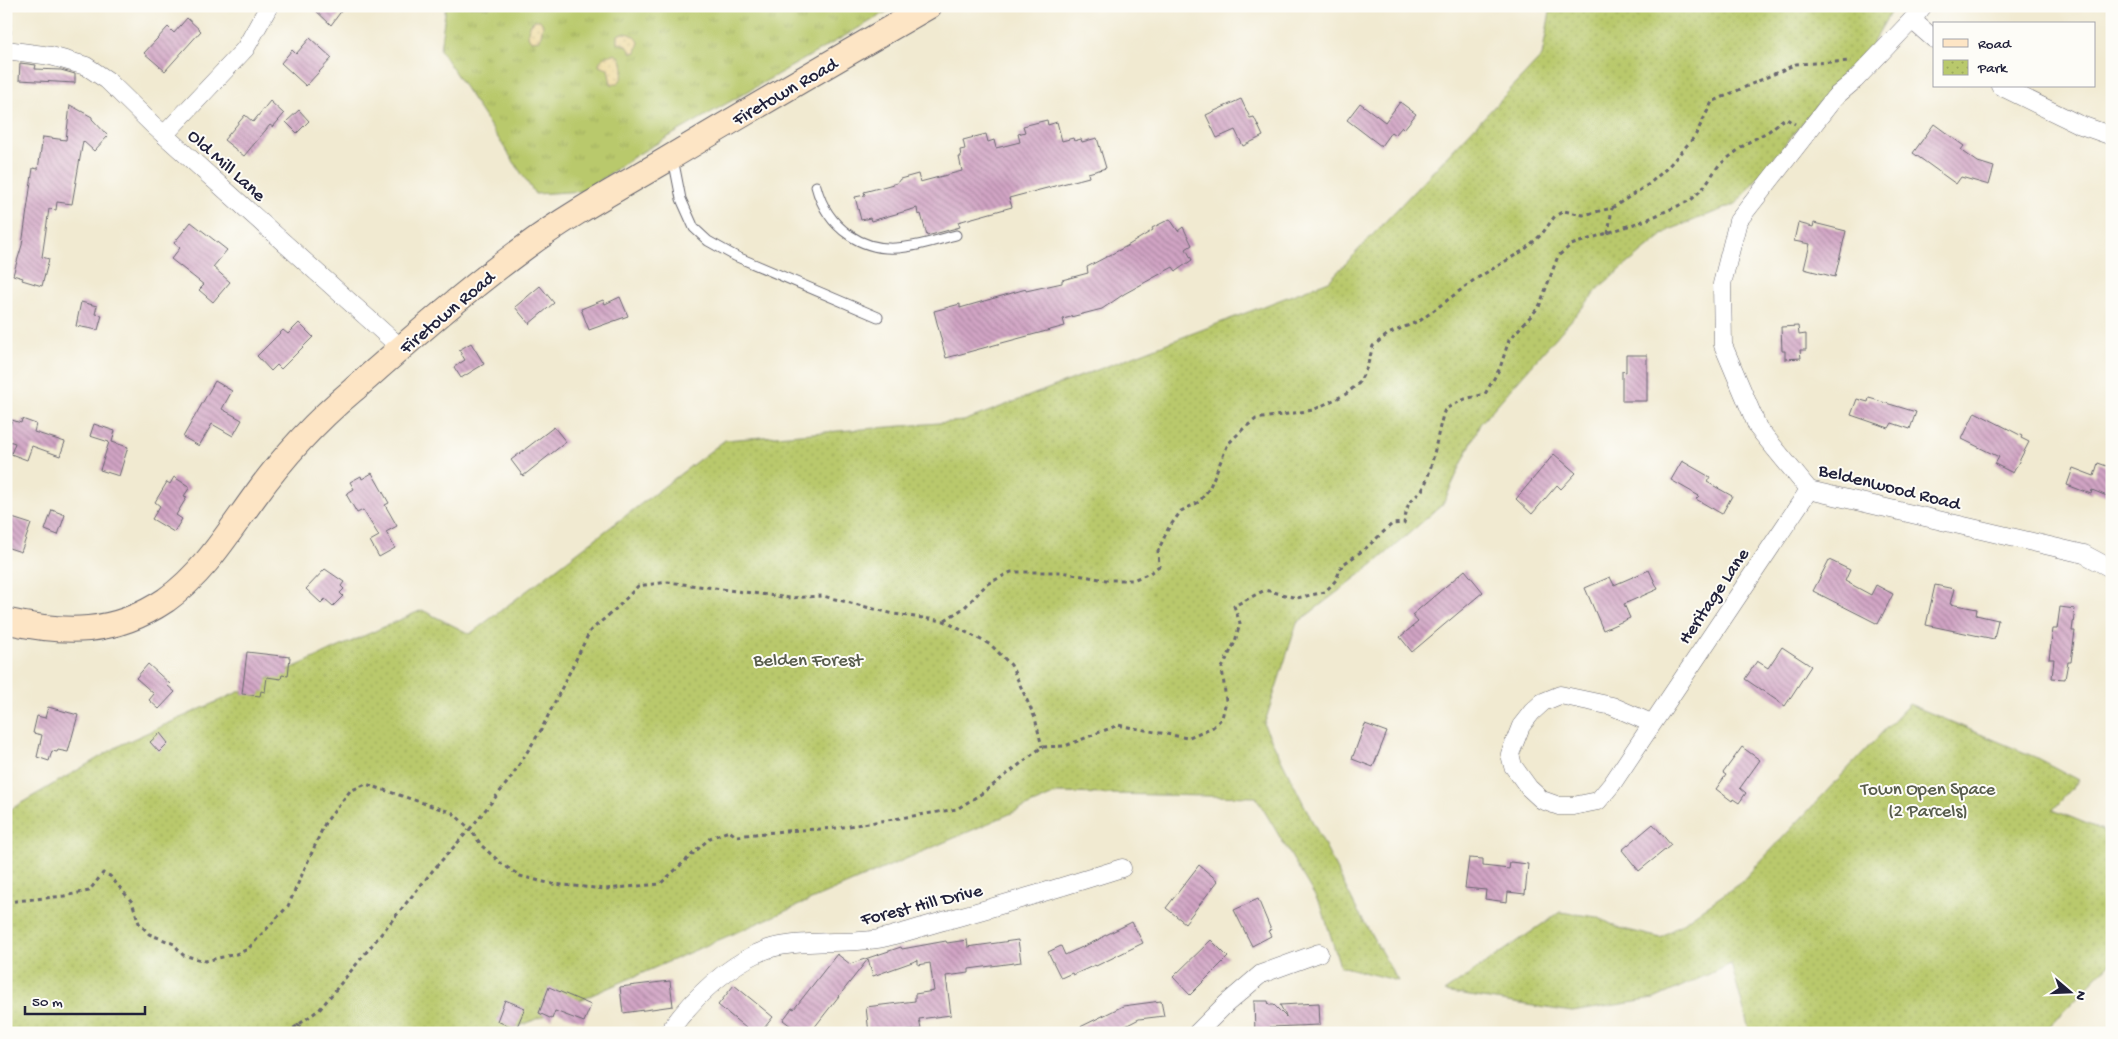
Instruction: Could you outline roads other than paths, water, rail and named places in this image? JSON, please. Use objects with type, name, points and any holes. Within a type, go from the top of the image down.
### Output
[{"type":"street","points":[[164,135],[246,49],[269,6]]},
{"type":"street","name":"Firetown Road","points":[[6,621],[59,630],[97,629],[124,623],[165,601],[195,576],[223,542],[290,450],[330,409],[401,348],[526,246],[673,156],[928,6]]},
{"type":"street","name":"Beldenwood Road","points":[[1923,6],[1855,80],[1835,97],[1738,221],[1722,284],[1723,345],[1758,428],[1809,490],[2084,554],[2112,569]]},
{"type":"street","points":[[1912,20],[1933,39]]},
{"type":"street","name":"Old Mill Lane","points":[[9,50],[51,56],[86,66],[107,80],[164,135],[401,348]]},
{"type":"street","points":[[2004,88],[2078,124],[2112,136]]},
{"type":"street","name":"Heritage Lane","points":[[1651,724],[1612,706],[1560,695],[1543,702],[1521,726],[1510,754],[1513,766],[1528,788],[1542,800],[1559,806],[1598,801],[1612,784],[1809,490]]},
{"type":"street","name":"Forest Hill Drive","points":[[668,1033],[681,1015],[702,993],[729,970],[759,952],[776,947],[877,939],[1047,892],[1122,868]]},
{"type":"street","points":[[1198,1033],[1226,1004],[1261,974],[1318,953]]},
{"type":"lane","points":[[673,156],[681,199],[694,228],[708,241],[735,256],[878,317]]},
{"type":"lane","points":[[816,186],[820,201],[836,226],[866,246],[905,248],[956,236]]},
{"type":"park label","name":"Belden Forest","points":[[808,658]]},
{"type":"park label","name":"Town Open Space (2 Parcels)","points":[[1928,798]]}]
